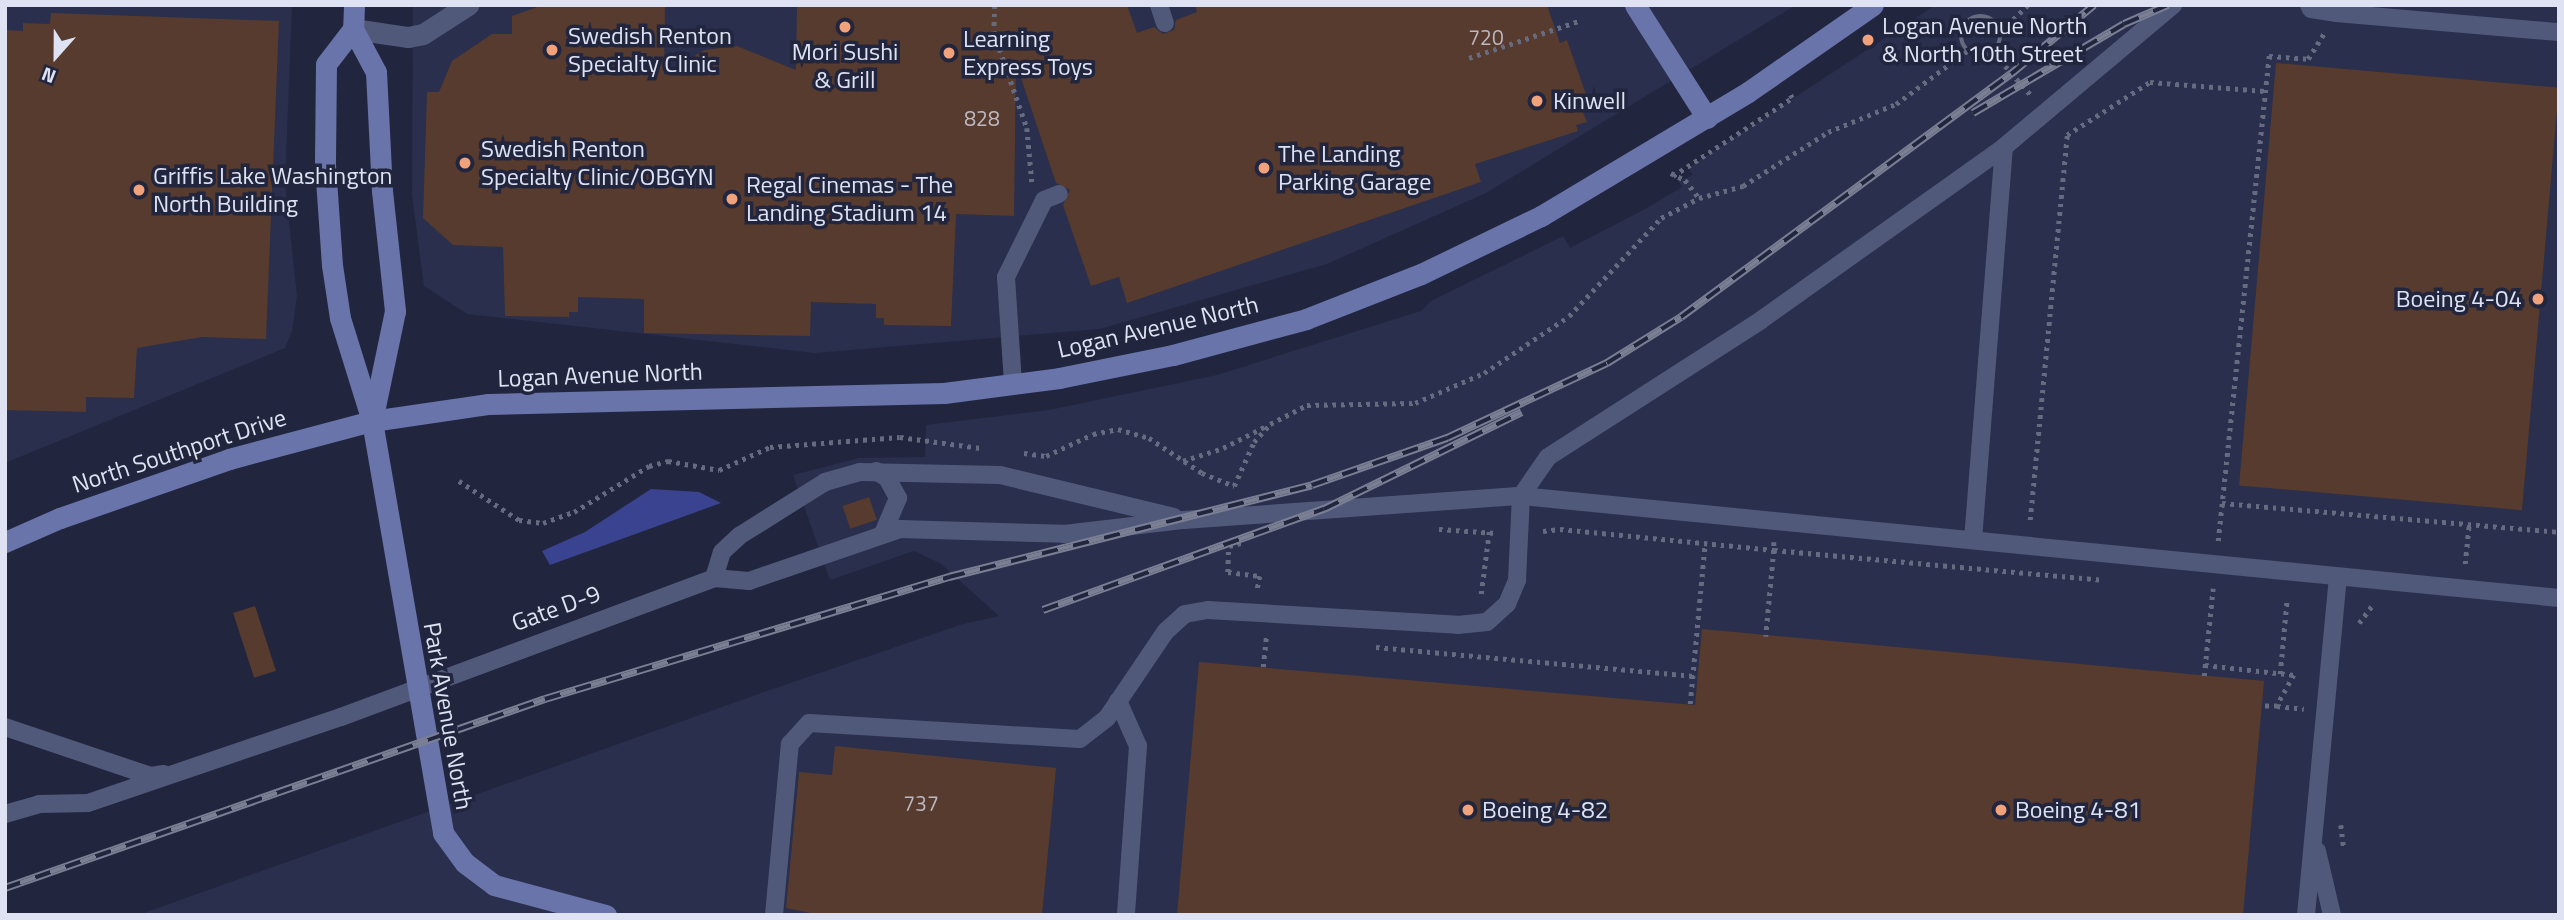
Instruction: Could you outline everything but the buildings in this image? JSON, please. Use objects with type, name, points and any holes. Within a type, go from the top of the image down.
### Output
[{"type":"main road","points":[[353,29],[354,5]]},
{"type":"main road","points":[[1635,5],[1707,118]]},
{"type":"main road","name":"Logan Avenue North","points":[[372,421],[489,404],[944,393],[1173,355],[1306,319],[1422,274],[1541,216],[1707,118],[1873,5]]},
{"type":"main road","name":"Park Avenue North","points":[[372,421],[395,311],[382,191],[376,72],[353,29],[326,65],[325,165],[340,318],[372,421],[415,685],[443,833],[465,863],[494,885],[606,915]]},
{"type":"main road","name":"North Southport Drive","points":[[5,542],[60,518],[229,459],[372,421]]},
{"type":"street","points":[[353,29],[408,37],[423,34],[468,5]]},
{"type":"lane","points":[[1159,5],[1165,23]]},
{"type":"lane","points":[[774,915],[790,744],[808,723],[1080,739],[1107,718],[1166,631],[1185,614],[1208,610],[1458,625],[1487,622],[1507,604],[1517,580],[1521,496],[1548,457],[1761,320],[2004,147],[2173,5]]},
{"type":"lane","points":[[2309,5],[2311,9],[2336,13],[2559,32]]},
{"type":"lane","points":[[1973,540],[2004,147]]},
{"type":"lane","points":[[1013,383],[1006,277],[1052,197]]},
{"type":"lane","points":[[1184,520],[1000,475],[876,471],[825,482],[739,536],[722,552],[714,578],[749,581],[900,529],[1064,534],[1231,516],[1521,496],[2559,598]]},
{"type":"lane","points":[[876,471],[887,478],[898,498],[883,534]]},
{"type":"lane","points":[[2306,915],[2338,577]]},
{"type":"lane","name":"Gate D-9","points":[[5,814],[38,804],[88,803],[341,717],[415,685],[714,578]]},
{"type":"lane","points":[[1118,701],[1129,717],[1138,746],[1125,915]]},
{"type":"lane","points":[[5,727],[151,776],[178,772]]},
{"type":"lane","points":[[2313,838],[2333,915]]},
{"type":"path","points":[[995,5],[994,33],[1027,128],[1030,178],[1052,197]]},
{"type":"path","points":[[2001,31],[2028,5]]},
{"type":"path","points":[[2204,676],[2269,56],[2308,60],[2336,13]]},
{"type":"path","points":[[1990,17],[2001,31],[2001,41],[1994,52],[1980,57],[1967,51],[1961,33],[1971,18],[1990,17]]},
{"type":"path","points":[[1469,58],[1579,21]]},
{"type":"path","points":[[1183,461],[1223,448],[1307,405],[1415,403],[1484,373],[1569,316],[1661,218],[1699,198],[1743,186],[1828,132],[1896,104],[1967,51]]},
{"type":"path","points":[[2030,520],[2067,135],[2150,82],[2265,92]]},
{"type":"path","points":[[1699,198],[1685,180],[1672,174],[1792,99],[1790,94]]},
{"type":"path","points":[[1263,667],[1266,637],[1259,613],[1259,576],[1228,572],[1234,486],[1254,442],[1270,424]]},
{"type":"path","points":[[1019,453],[1046,456],[1093,434],[1118,429],[1149,438],[1183,461],[1234,486]]},
{"type":"path","points":[[459,481],[519,520],[543,523],[574,512],[649,467],[668,461],[719,470],[770,447],[900,438],[993,449]]},
{"type":"path","points":[[2222,503],[2559,532]]},
{"type":"path","points":[[1429,529],[1519,535],[1560,529],[2117,582]]},
{"type":"path","points":[[1229,546],[1249,542]]},
{"type":"path","points":[[1690,704],[1705,543]]},
{"type":"path","points":[[1766,637],[1774,550]]},
{"type":"path","points":[[2199,589],[2225,592]]},
{"type":"path","points":[[2274,597],[2381,607]]},
{"type":"path","points":[[2280,674],[2287,598]]},
{"type":"path","points":[[2355,631],[2368,606]]},
{"type":"path","points":[[1255,636],[1280,639]]},
{"type":"path","points":[[1363,646],[1692,676]]},
{"type":"path","points":[[2205,665],[2294,675],[2277,706],[2261,706]]},
{"type":"path","points":[[2339,814],[2344,851]]},
{"type":"shaded area","name":"Griffis Lake Washington North Building","points":[[5,5],[292,5],[285,184],[297,296],[292,331],[285,348],[5,463]]},
{"type":"shaded area","points":[[413,5],[1796,5],[1486,193],[1327,264],[1100,329],[815,353],[467,314],[424,286],[412,196]]},
{"type":"shaded area","points":[[1935,5],[2559,5],[2559,915],[138,915],[767,691],[963,624],[999,616],[940,563],[914,551],[830,580],[793,475],[859,458],[925,457],[926,425],[1049,410],[1217,375],[1421,311],[1431,301],[1563,236],[1570,248],[1647,208],[1682,187],[1678,181],[1693,175],[1688,168]]},
{"type":"shaded area","points":[[651,489],[699,492],[721,503],[550,565],[542,551],[585,532]]},
{"type":"railway","points":[[5,888],[545,699],[949,577],[1312,485],[1447,438],[1607,363],[1681,317],[2011,74],[2094,5]]},
{"type":"railway","points":[[1973,113],[2124,24],[2168,5]]},
{"type":"railway","points":[[1043,610],[1324,509],[1522,412]]},
{"type":"place","name":"Mori Sushi & Grill","points":[[845,27]]},
{"type":"place","name":"Logan Avenue North & North 10th Street","points":[[1868,40]]},
{"type":"place","name":"Swedish Renton Specialty Clinic","points":[[552,50]]},
{"type":"place","name":"Learning Express Toys","points":[[949,53]]},
{"type":"place","name":"Kinwell","points":[[1537,101]]},
{"type":"place","name":"Swedish Renton Specialty Clinic/OBGYN","points":[[465,163]]},
{"type":"place","name":"The Landing Parking Garage","points":[[1264,168]]},
{"type":"place","name":"Griffis Lake Washington North Building","points":[[139,190]]},
{"type":"place","name":"Regal Cinemas - The Landing Stadium 14","points":[[732,199]]},
{"type":"place","name":"Boeing 4-04","points":[[2538,299]]},
{"type":"place","name":"Boeing 4-82","points":[[1468,810]]},
{"type":"place","name":"Boeing 4-81","points":[[2001,810]]}]
